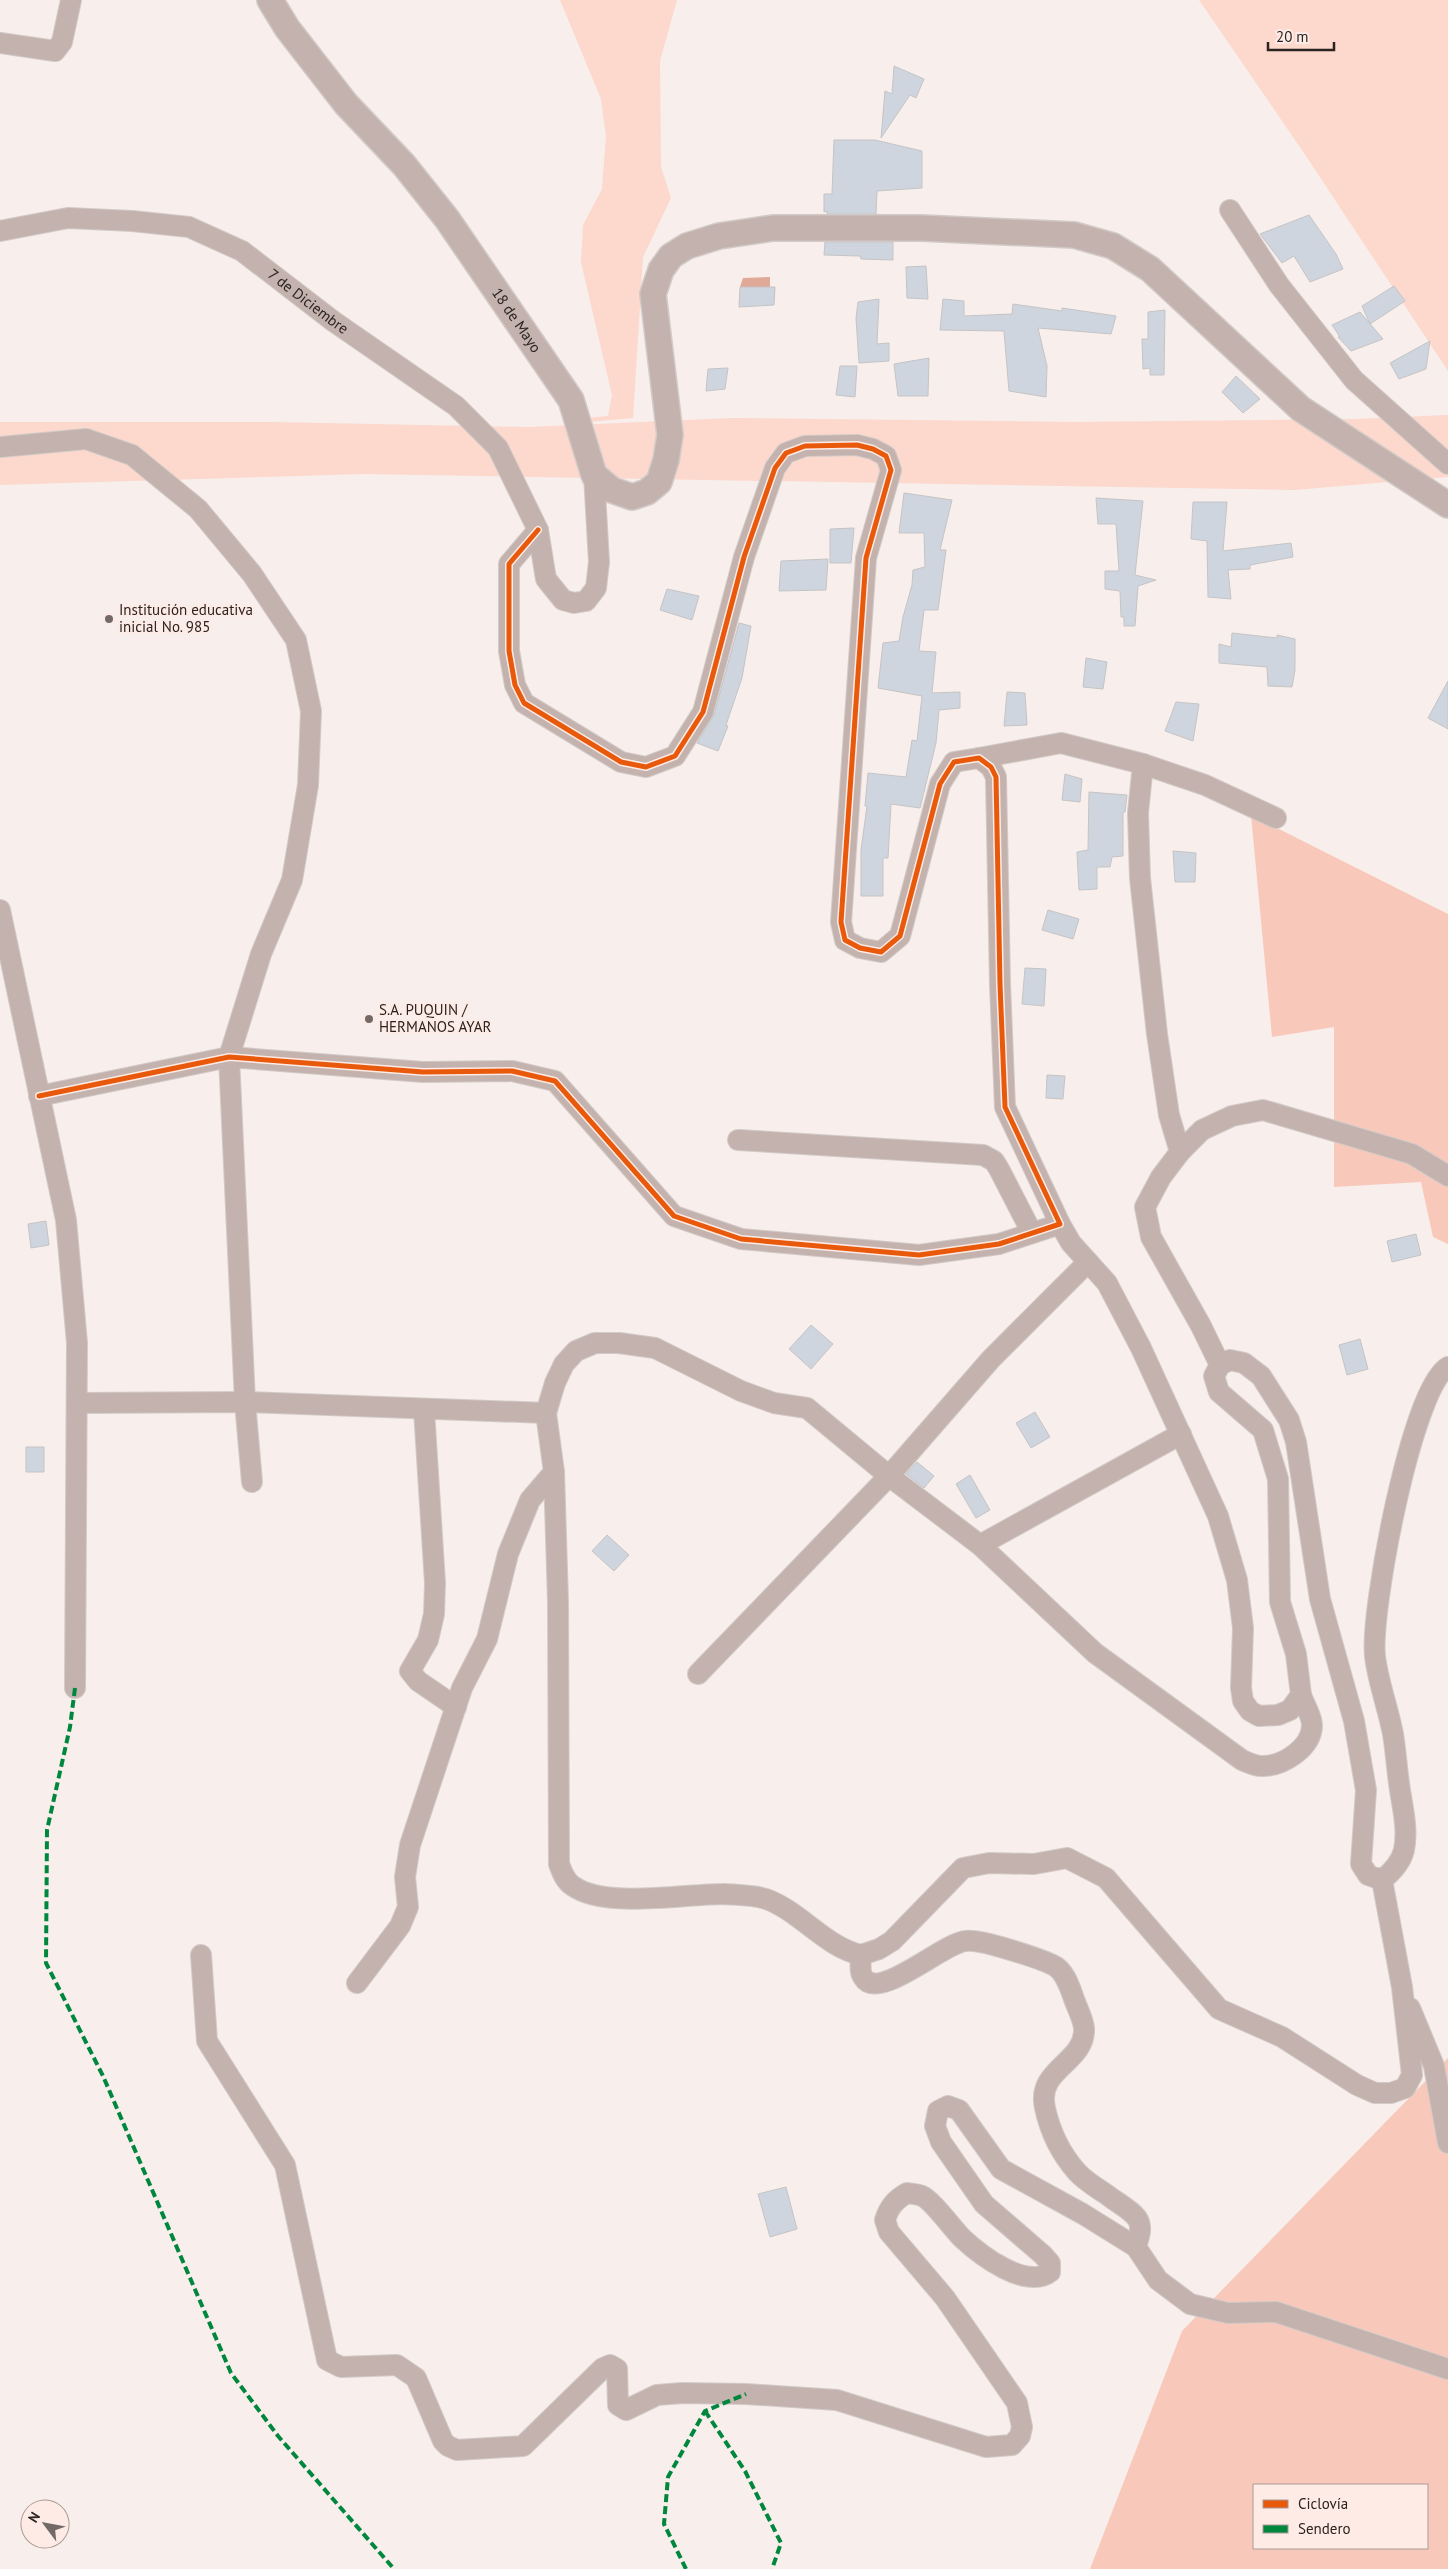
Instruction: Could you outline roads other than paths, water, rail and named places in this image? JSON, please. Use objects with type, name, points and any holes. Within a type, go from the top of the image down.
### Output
[{"type":"street","points":[[0,43],[55,51],[62,42],[71,0]]},
{"type":"street","name":"18 de Mayo","points":[[270,0],[287,28],[346,104],[404,165],[447,219],[571,400],[594,475],[599,562],[596,588],[586,600],[574,603],[563,600],[553,590],[546,579],[538,530]]},
{"type":"street","points":[[1230,210],[1279,286],[1354,380],[1448,464]]},
{"type":"street","name":"7 de Diciembre","points":[[0,231],[68,218],[132,221],[189,228],[242,251],[333,321],[456,406],[498,448],[538,530]]},
{"type":"street","points":[[594,475],[612,490],[632,497],[646,492],[659,482],[666,460],[670,434],[653,294],[661,270],[671,256],[687,246],[719,236],[773,228],[921,228],[1074,235],[1113,246],[1150,269],[1301,409],[1448,505]]},
{"type":"street","points":[[0,447],[86,439],[132,455],[198,509],[252,574],[296,640],[311,711],[308,785],[292,880],[261,954],[228,1057],[245,1402],[252,1482]]},
{"type":"street","points":[[538,530],[517,552],[510,564],[509,651],[515,686],[524,702],[546,718],[621,762],[646,767],[675,756],[703,712],[744,557],[775,468],[786,453],[805,446],[858,445],[873,449],[886,456],[891,470],[866,558],[841,922],[845,940],[860,948],[881,952],[900,936],[940,784],[954,762],[1061,743],[1143,764],[1205,785],[1276,818]]},
{"type":"street","points":[[979,758],[991,767],[996,777],[1000,984],[1005,1107],[1060,1224],[1071,1243],[1107,1283],[1141,1348],[1218,1516],[1237,1580],[1243,1628],[1241,1688],[1243,1701],[1250,1711],[1259,1716],[1278,1715],[1290,1710],[1301,1695]]},
{"type":"street","points":[[1143,764],[1138,813],[1140,878],[1161,1061],[1169,1115],[1180,1152]]},
{"type":"street","points":[[0,910],[66,1220],[77,1343],[75,1688]]},
{"type":"street","points":[[39,1096],[228,1057],[422,1072],[512,1071],[555,1081],[674,1216],[741,1239],[919,1255],[999,1244],[1060,1224]]},
{"type":"street","points":[[1220,1365],[1201,1326],[1150,1237],[1145,1207],[1161,1177],[1180,1152],[1202,1130],[1216,1122],[1263,1110],[1412,1154],[1448,1176]]},
{"type":"street","points":[[738,1140],[983,1155],[994,1162],[999,1169],[1032,1233]]},
{"type":"street","points":[[698,1674],[889,1476],[991,1359],[1088,1262]]},
{"type":"street","points":[[595,1343],[655,1348],[741,1391],[774,1404],[807,1408],[889,1476],[980,1545],[1095,1653],[1242,1760],[1260,1766],[1277,1763],[1292,1757],[1306,1742],[1312,1725],[1301,1695],[1296,1654],[1280,1602],[1278,1479],[1262,1430],[1219,1392],[1214,1376],[1220,1365],[1230,1360],[1244,1363],[1261,1376],[1289,1420],[1296,1442],[1320,1599],[1354,1721],[1366,1790],[1361,1864],[1368,1875],[1382,1880],[1402,1987],[1412,2075],[1405,2088],[1391,2093],[1375,2093],[1358,2085],[1282,2037],[1219,2010],[1106,1878],[1068,1858],[1034,1864],[989,1863],[963,1868],[892,1941],[879,1949],[861,1954],[845,1950],[765,1899],[725,1894],[644,1898],[594,1896],[572,1886],[564,1877],[559,1864],[558,1602],[554,1472],[546,1413],[554,1383],[564,1364],[576,1351],[595,1343]]},
{"type":"street","points":[[1382,1880],[1395,1868],[1404,1852],[1406,1833],[1393,1734],[1375,1656],[1379,1596],[1397,1499],[1420,1417],[1438,1375],[1448,1367]]},
{"type":"street","points":[[77,1403],[245,1402],[546,1413]]},
{"type":"street","points":[[424,1410],[434,1614],[428,1640],[410,1671],[418,1681],[456,1707]]},
{"type":"street","points":[[980,1545],[1181,1434]]},
{"type":"street","points":[[357,1983],[400,1926],[408,1907],[405,1877],[410,1845],[462,1688],[487,1639],[508,1554],[530,1500],[554,1472]]},
{"type":"street","points":[[861,1954],[861,1975],[867,1982],[871,1983],[893,1980],[948,1946],[966,1941],[988,1945],[1055,1966],[1068,1981],[1084,2027],[1083,2041],[1076,2053],[1056,2070],[1047,2085],[1043,2100],[1050,2131],[1077,2172],[1137,2218],[1141,2230],[1136,2247]]},
{"type":"street","points":[[201,1955],[207,2041],[285,2166],[327,2360],[342,2367],[397,2365],[416,2378],[443,2441],[448,2446],[457,2450],[523,2446],[603,2368],[610,2365],[617,2369],[618,2405],[626,2410],[657,2395],[746,2394],[838,2400],[986,2447],[1012,2444],[1020,2436],[1022,2427],[1017,2403],[944,2298],[889,2232],[884,2220],[896,2199],[907,2193],[923,2196],[963,2239],[1000,2267],[1029,2277],[1042,2278],[1050,2272],[1050,2263],[1043,2255],[984,2204],[941,2142],[935,2126],[938,2111],[948,2106],[959,2110],[1001,2169],[1083,2214],[1136,2247],[1158,2280],[1190,2304],[1228,2313],[1276,2312],[1448,2368]]},
{"type":"street","points":[[1402,1987],[1434,2066],[1448,2143]]},
{"type":"place","name":"Institución educativa inicial No. 985","points":[[109,619]]},
{"type":"place","name":"S.A. PUQUIN / HERMANOS AYAR","points":[[369,1019]]}]
